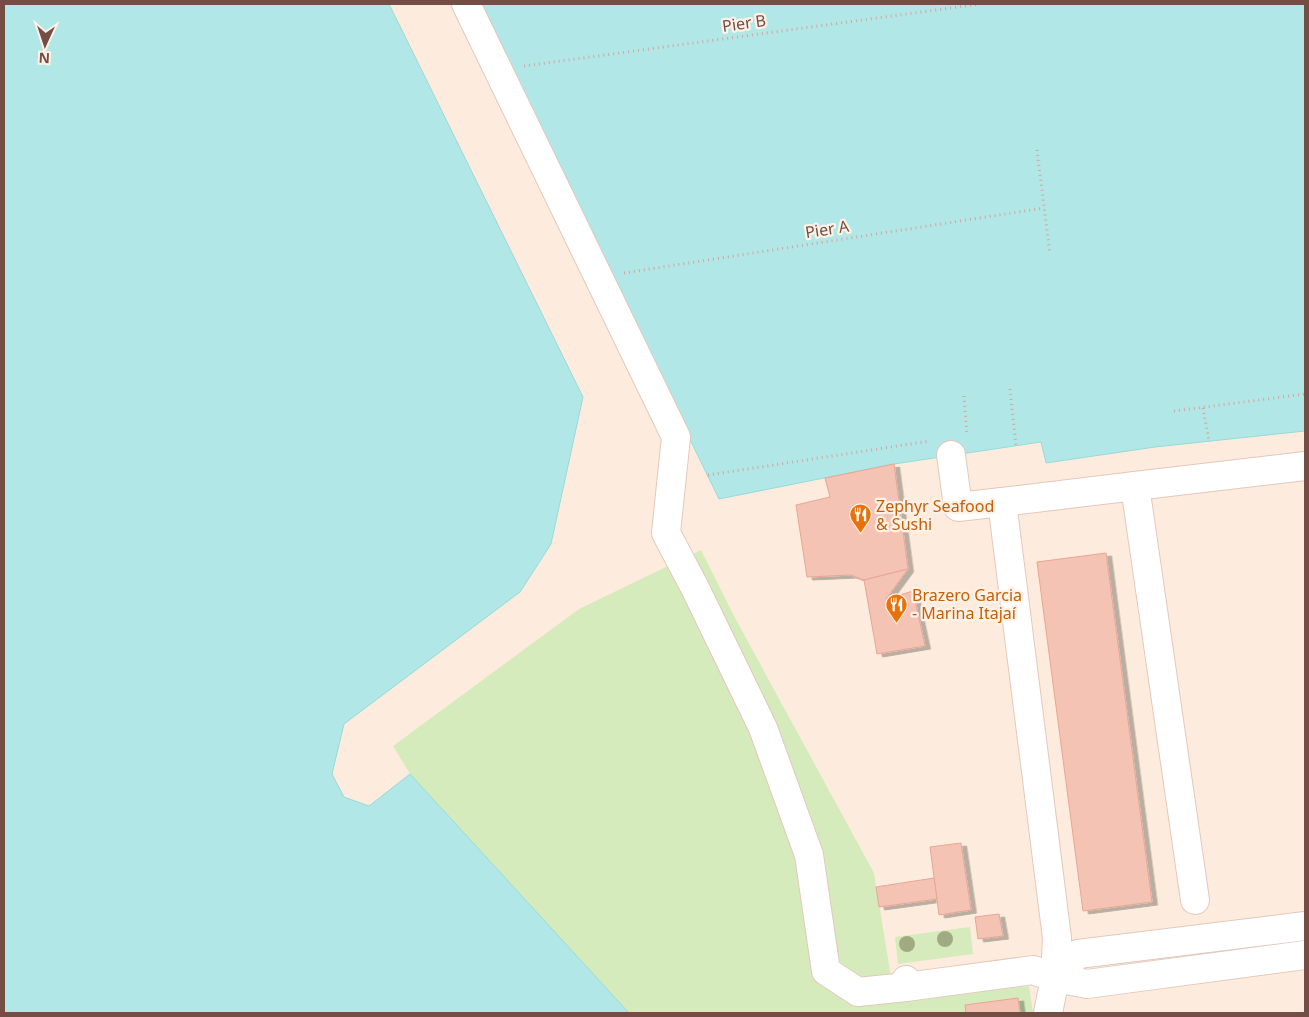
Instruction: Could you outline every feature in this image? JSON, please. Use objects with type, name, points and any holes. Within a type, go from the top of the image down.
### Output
[{"type":"lane","points":[[466,4],[676,437],[666,532],[763,728],[809,856],[826,971],[858,992],[906,984],[1034,970],[1055,978],[1087,984],[1305,956]]},
{"type":"lane","points":[[950,447],[958,507],[1305,466]]},
{"type":"lane","points":[[1135,486],[1195,900]]},
{"type":"lane","points":[[1002,502],[1057,938],[1055,978],[1048,1013]]},
{"type":"lane","points":[[1055,978],[1078,954],[1305,926]]},
{"type":"path","name":"Pier B","points":[[520,67],[980,4]]},
{"type":"path","points":[[1037,150],[1050,254]]},
{"type":"path","name":"Pier A","points":[[623,273],[1044,208]]},
{"type":"path","points":[[1010,389],[1016,446]]},
{"type":"path","points":[[1174,411],[1305,394]]},
{"type":"path","points":[[708,476],[950,447],[964,396]]},
{"type":"path","points":[[1203,408],[1209,441]]},
{"type":"green space","points":[[701,550],[734,616],[874,873],[897,1002],[1029,986],[1033,1013],[629,1013],[410,774],[393,746],[579,609]]},
{"type":"green space","points":[[970,927],[973,954],[898,964],[895,937]]},
{"type":"water","points":[[4,4],[389,4],[583,397],[551,544],[520,592],[344,724],[332,774],[344,797],[369,806],[410,774],[629,1013],[4,1013]]},
{"type":"water","points":[[478,4],[1305,4],[1305,431],[1155,447],[1046,463],[1041,442],[894,464],[719,499]]},
{"type":"building","points":[[894,464],[908,569],[864,580],[851,575],[807,577],[796,505],[830,497],[825,478]]},
{"type":"building","points":[[1106,553],[1152,902],[1083,911],[1037,562]]},
{"type":"building","name":"Brazero Garcia - Marina Itajaí","points":[[908,569],[886,599],[913,591],[925,646],[877,654],[864,580]]},
{"type":"building","points":[[961,843],[971,910],[939,915],[930,847]]},
{"type":"building","points":[[934,878],[937,899],[879,907],[876,887]]},
{"type":"building","points":[[999,914],[1003,936],[978,939],[975,917]]},
{"type":"building","points":[[1018,998],[1020,1013],[966,1013],[965,1005]]},
{"type":"place","name":"Zephyr Seafood & Sushi","points":[[860,534]]},
{"type":"place","name":"Brazero Garcia - Marina Itajaí","points":[[896,623]]}]
